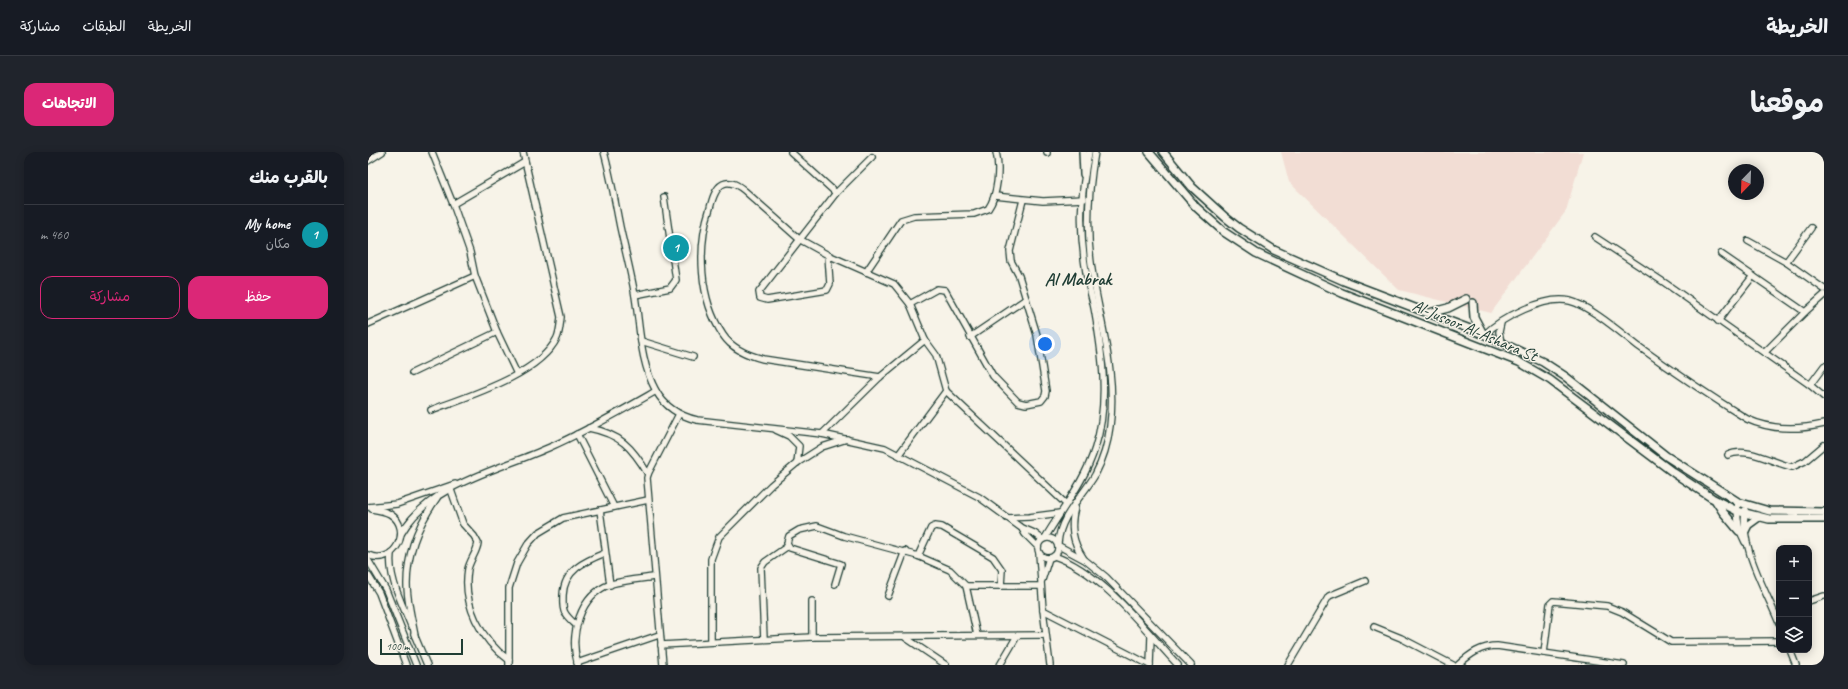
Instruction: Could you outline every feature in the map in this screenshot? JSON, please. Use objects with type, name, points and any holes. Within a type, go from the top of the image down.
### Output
[{"type":"main road","points":[[1083,152],[1084,174]]},
{"type":"main road","name":"Al-Jusoor Al-Ashara St","points":[[1149,152],[1196,207],[1237,242],[1278,265],[1320,284],[1501,353],[1535,370],[1674,473],[1716,501],[1737,511],[1759,517],[1824,519]]},
{"type":"main road","name":"Al-Jusoor Al-Ashara St","points":[[1163,152],[1192,187],[1239,228],[1256,240],[1311,267],[1483,334],[1555,369],[1666,456],[1738,502],[1778,512],[1824,512]]},
{"type":"main road","points":[[1428,313],[1448,308],[1466,299]]},
{"type":"main road","points":[[1473,304],[1474,317],[1483,334]]},
{"type":"main road","points":[[1444,332],[1451,322]]},
{"type":"main road","points":[[1454,336],[1460,325]]},
{"type":"main road","points":[[1716,501],[1723,512],[1742,531],[1759,517]]},
{"type":"street","points":[[368,161],[382,152]]},
{"type":"street","points":[[432,152],[470,252],[475,276],[497,332],[517,374]]},
{"type":"street","points":[[431,410],[489,389],[517,374],[538,360],[549,350],[557,338],[561,317],[523,152]]},
{"type":"street","points":[[604,152],[635,295],[641,340],[648,372],[656,391],[666,404],[679,414],[705,422],[822,434],[885,448],[899,454],[979,497],[1020,527],[1044,539],[1051,538],[1058,545],[1085,560],[1120,590],[1191,665]]},
{"type":"street","points":[[791,152],[836,194]]},
{"type":"street","points":[[866,272],[901,220],[914,216],[979,213],[988,209],[995,196],[998,161],[996,152]]},
{"type":"street","points":[[1050,665],[1043,610],[1039,550],[1044,539],[1089,465],[1099,430],[1104,393],[1096,314],[1085,262],[1081,199],[1084,174],[1089,152]]},
{"type":"street","points":[[1041,584],[1052,557],[1058,552],[1058,545],[1064,520],[1095,475],[1104,455],[1110,425],[1110,382],[1104,326],[1091,260],[1088,227],[1088,199],[1095,152]]},
{"type":"street","points":[[828,255],[830,284],[827,290],[767,300],[760,298],[760,292],[799,239],[836,194],[872,157]]},
{"type":"street","points":[[453,204],[525,162]]},
{"type":"street","points":[[880,376],[749,356],[738,350],[723,336],[711,308],[703,268],[704,229],[712,201],[717,189],[722,184],[728,183],[737,185],[799,239],[828,255],[894,284],[910,304],[925,340],[936,355],[946,391],[1066,504]]},
{"type":"street","points":[[995,196],[1023,200],[1061,202],[1088,199]]},
{"type":"street","points":[[635,295],[670,288],[676,280],[664,197]]},
{"type":"street","points":[[910,304],[937,289],[945,290],[993,376],[1018,402],[1026,404],[1041,401],[1046,391],[1037,335],[1026,299],[1011,261],[1010,251],[1023,200]]},
{"type":"street","points":[[1786,262],[1811,228]]},
{"type":"street","points":[[1595,236],[1765,352],[1824,397]]},
{"type":"street","points":[[1748,241],[1786,262],[1824,289]]},
{"type":"street","points":[[1721,254],[1805,312]]},
{"type":"street","points":[[368,324],[475,276]]},
{"type":"street","points":[[1718,321],[1754,276]]},
{"type":"street","points":[[1765,352],[1824,295]]},
{"type":"street","points":[[970,337],[1026,299]]},
{"type":"street","points":[[1483,334],[1500,322],[1520,311],[1548,302],[1569,301],[1591,312],[1667,366],[1747,419],[1760,425],[1794,428],[1824,424]]},
{"type":"street","points":[[1500,322],[1499,332],[1501,342]]},
{"type":"street","points":[[412,373],[497,332]]},
{"type":"street","points":[[641,340],[693,357]]},
{"type":"street","points":[[822,434],[880,376],[925,340]]},
{"type":"street","points":[[1810,385],[1824,366]]},
{"type":"street","points":[[368,507],[397,504],[461,483],[577,434],[656,391]]},
{"type":"street","points":[[899,454],[946,391]]},
{"type":"street","points":[[663,665],[654,577],[648,500],[648,474],[679,414]]},
{"type":"street","points":[[589,428],[603,431],[623,441],[637,456],[648,474]]},
{"type":"street","points":[[771,428],[796,441],[799,446],[797,463]]},
{"type":"street","points":[[577,434],[614,507]]},
{"type":"street","points":[[711,642],[711,559],[714,547],[719,537],[797,463],[822,447],[847,439]]},
{"type":"street","points":[[1728,455],[1733,452],[1746,453],[1792,467],[1805,461],[1824,445]]},
{"type":"street","points":[[368,555],[380,558],[391,553],[396,548],[401,534],[414,514],[424,505],[461,483]]},
{"type":"street","points":[[451,490],[463,524],[478,543],[468,571],[472,612],[478,626],[487,640],[509,662]]},
{"type":"street","points":[[415,636],[408,591],[408,573],[418,529],[438,496]]},
{"type":"street","points":[[509,662],[509,588],[517,563],[528,544],[538,533],[563,518],[648,500]]},
{"type":"street","points":[[1738,502],[1737,511],[1742,531],[1776,611]]},
{"type":"street","points":[[1076,503],[1073,516],[1073,536],[1077,549],[1085,560]]},
{"type":"street","points":[[1742,531],[1746,505]]},
{"type":"street","points":[[368,507],[386,512],[393,516],[398,523],[401,534]]},
{"type":"street","points":[[600,510],[610,585]]},
{"type":"street","points":[[1007,518],[1060,513]]},
{"type":"street","points":[[788,546],[787,541],[790,536],[799,530],[817,526],[844,536],[905,551],[950,570],[966,586],[977,635]]},
{"type":"street","points":[[918,556],[931,528],[935,526],[942,527],[993,557],[1002,570],[1001,586]]},
{"type":"street","points":[[1020,527],[1043,557],[1052,557],[1070,562],[1088,573],[1111,593],[1178,665]]},
{"type":"street","points":[[764,639],[761,568],[765,562],[788,546]]},
{"type":"street","points":[[788,546],[792,549],[839,563],[841,567],[835,584]]},
{"type":"street","points":[[888,596],[905,551]]},
{"type":"street","points":[[391,553],[391,568],[394,584],[427,665]]},
{"type":"street","points":[[576,626],[565,613],[563,590],[565,582],[578,566],[605,553]]},
{"type":"street","points":[[368,560],[379,575],[390,597],[416,665]]},
{"type":"street","points":[[368,575],[381,600],[406,665]]},
{"type":"street","points":[[654,577],[610,585],[588,602],[580,615],[576,626],[575,650],[578,664],[659,635]]},
{"type":"street","points":[[1288,665],[1329,596],[1365,581]]},
{"type":"street","points":[[966,586],[1041,584]]},
{"type":"street","points":[[1812,600],[1824,596]]},
{"type":"street","points":[[381,600],[390,597]]},
{"type":"street","points":[[812,601],[812,637]]},
{"type":"street","points":[[1544,653],[1550,604],[1553,601],[1607,606],[1671,642],[1776,641]]},
{"type":"street","points":[[1043,610],[1150,665],[1151,636]]},
{"type":"street","points":[[1374,627],[1401,638],[1453,665]]},
{"type":"street","points":[[661,645],[812,637],[1046,635]]},
{"type":"street","points":[[1000,665],[1017,636]]},
{"type":"street","points":[[905,637],[946,665]]},
{"type":"street","points":[[1458,665],[1473,652],[1488,646],[1624,665]]},
{"type":"street","points":[[1791,653],[1796,665]]},
{"type":"shaded area","points":[[1281,152],[1583,152],[1566,211],[1491,313],[1399,290],[1289,182]]},
{"type":"place","name":"My home","points":[[676,248]]},
{"type":"district","name":"Al Mabrak","points":[[1078,279]]}]
